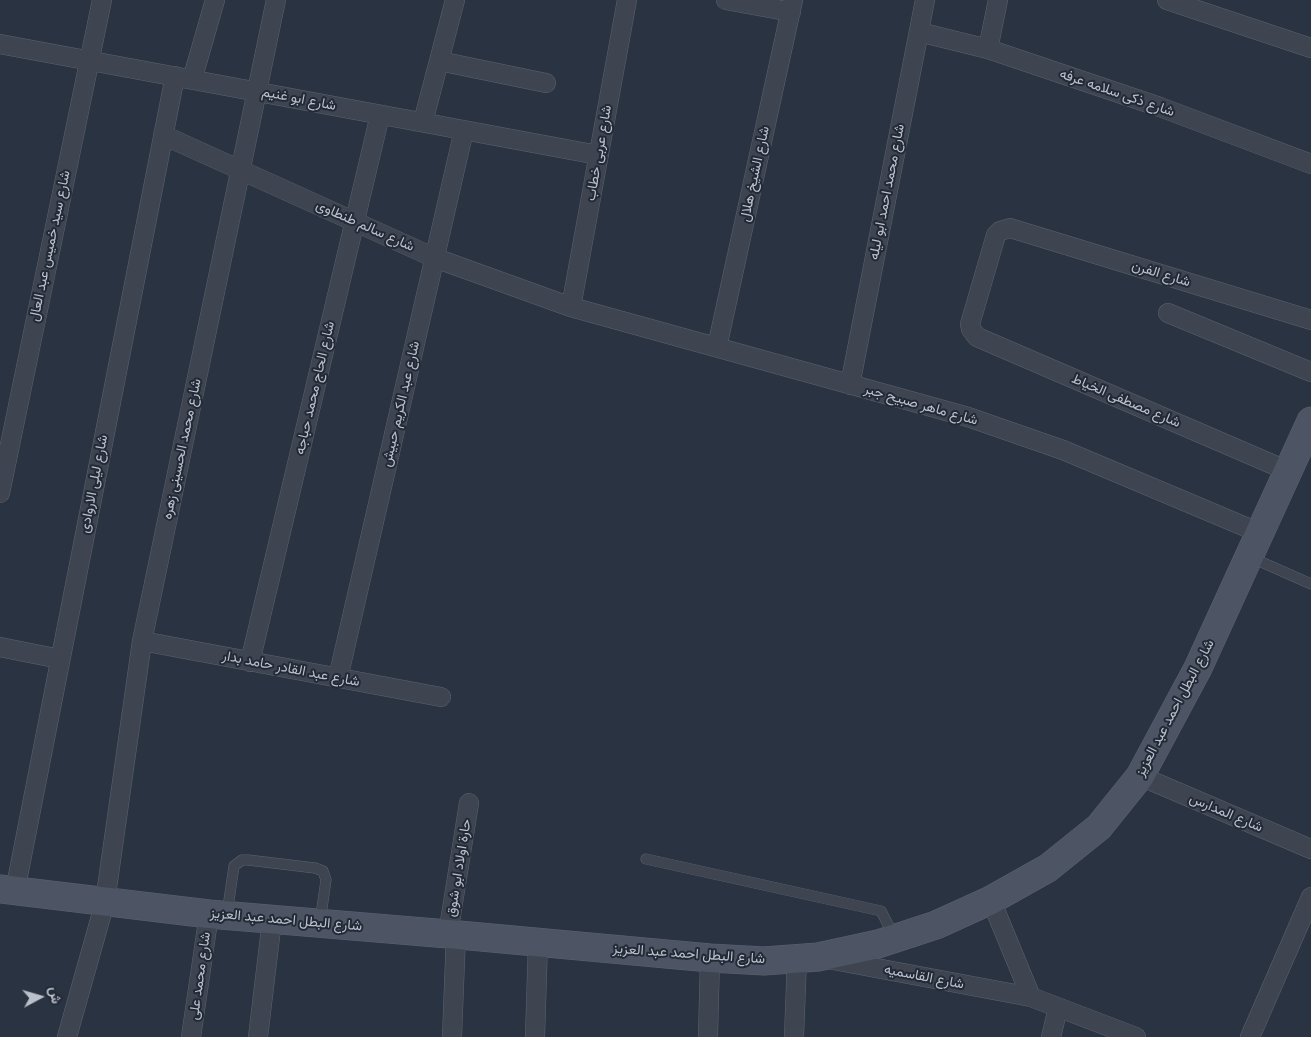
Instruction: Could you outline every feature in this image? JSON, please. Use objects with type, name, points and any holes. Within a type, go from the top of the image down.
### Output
[{"type":"main road","name":"شارع البطل احمد عبد العزيز","points":[[7,890],[218,915],[710,958],[764,961],[808,957],[878,944],[936,925],[991,900],[1048,868],[1099,827],[1140,776],[1198,668],[1311,420]]},
{"type":"street","name":"شارع سيد خميس عبد العال","points":[[0,493],[88,60],[102,0]]},
{"type":"street","name":"شارع ليلى الاروادى","points":[[7,890],[60,659],[163,135],[183,78],[215,0]]},
{"type":"street","name":"شارع محمد الحسينى زهره","points":[[67,1037],[104,902],[142,642],[276,0]]},
{"type":"street","points":[[423,122],[455,0]]},
{"type":"street","name":"شارع عربى خطاب","points":[[571,307],[627,0]]},
{"type":"street","points":[[726,0],[792,6]]},
{"type":"street","name":"شارع محمد احمد ابو ليله","points":[[850,384],[925,0]]},
{"type":"street","points":[[988,49],[998,0]]},
{"type":"street","points":[[1167,0],[1311,48]]},
{"type":"street","name":"شارع الشيخ هلال","points":[[716,348],[792,6]]},
{"type":"street","name":"شارع ذكى سلامه عرفه","points":[[919,32],[988,49],[1160,107],[1311,164]]},
{"type":"street","name":"شارع ابو غنيم","points":[[0,44],[598,156]]},
{"type":"street","points":[[439,61],[546,83]]},
{"type":"street","name":"شارع الحاج محمد حباجه","points":[[250,662],[380,115]]},
{"type":"street","name":"شارع عبد الكريم حبيش","points":[[338,678],[464,130]]},
{"type":"street","name":"شارع سالم طنطاوى","points":[[163,135],[435,258],[571,307]]},
{"type":"street","name":"شارع الفرن","points":[[970,324],[996,235],[1000,231],[1010,228],[1311,320]]},
{"type":"street","name":"شارع ماهر صبيح جبر","points":[[571,307],[968,417],[1063,450],[1255,545]]},
{"type":"street","points":[[1168,313],[1311,372]]},
{"type":"street","name":"شارع مصطفى الخياط","points":[[970,324],[977,337],[1288,470]]},
{"type":"street","name":"شارع عبد القادر حامد بدار","points":[[142,642],[441,697]]},
{"type":"street","points":[[0,647],[60,659]]},
{"type":"street","name":"شارع المدارس","points":[[1140,776],[1311,849]]},
{"type":"street","name":"حارة اولاد ابو شوق","points":[[452,1037],[452,934],[469,803]]},
{"type":"street","points":[[1250,1037],[1311,897]]},
{"type":"street","points":[[991,900],[1031,997]]},
{"type":"street","name":"شارع محمد على","points":[[191,1037],[218,915]]},
{"type":"street","points":[[258,1037],[272,920]]},
{"type":"street","points":[[534,1037],[538,942]]},
{"type":"street","points":[[794,1037],[808,957]]},
{"type":"street","name":"شارع القاسميه","points":[[808,957],[1031,997],[1136,1037]]},
{"type":"street","points":[[708,1037],[710,958]]},
{"type":"street","points":[[1051,1037],[1058,1008]]},
{"type":"lane","points":[[1255,545],[1311,584]]},
{"type":"lane","points":[[646,859],[881,911],[895,938]]},
{"type":"lane","points":[[218,915],[234,866],[242,860],[248,860],[315,868],[323,872],[326,880],[320,923]]}]
